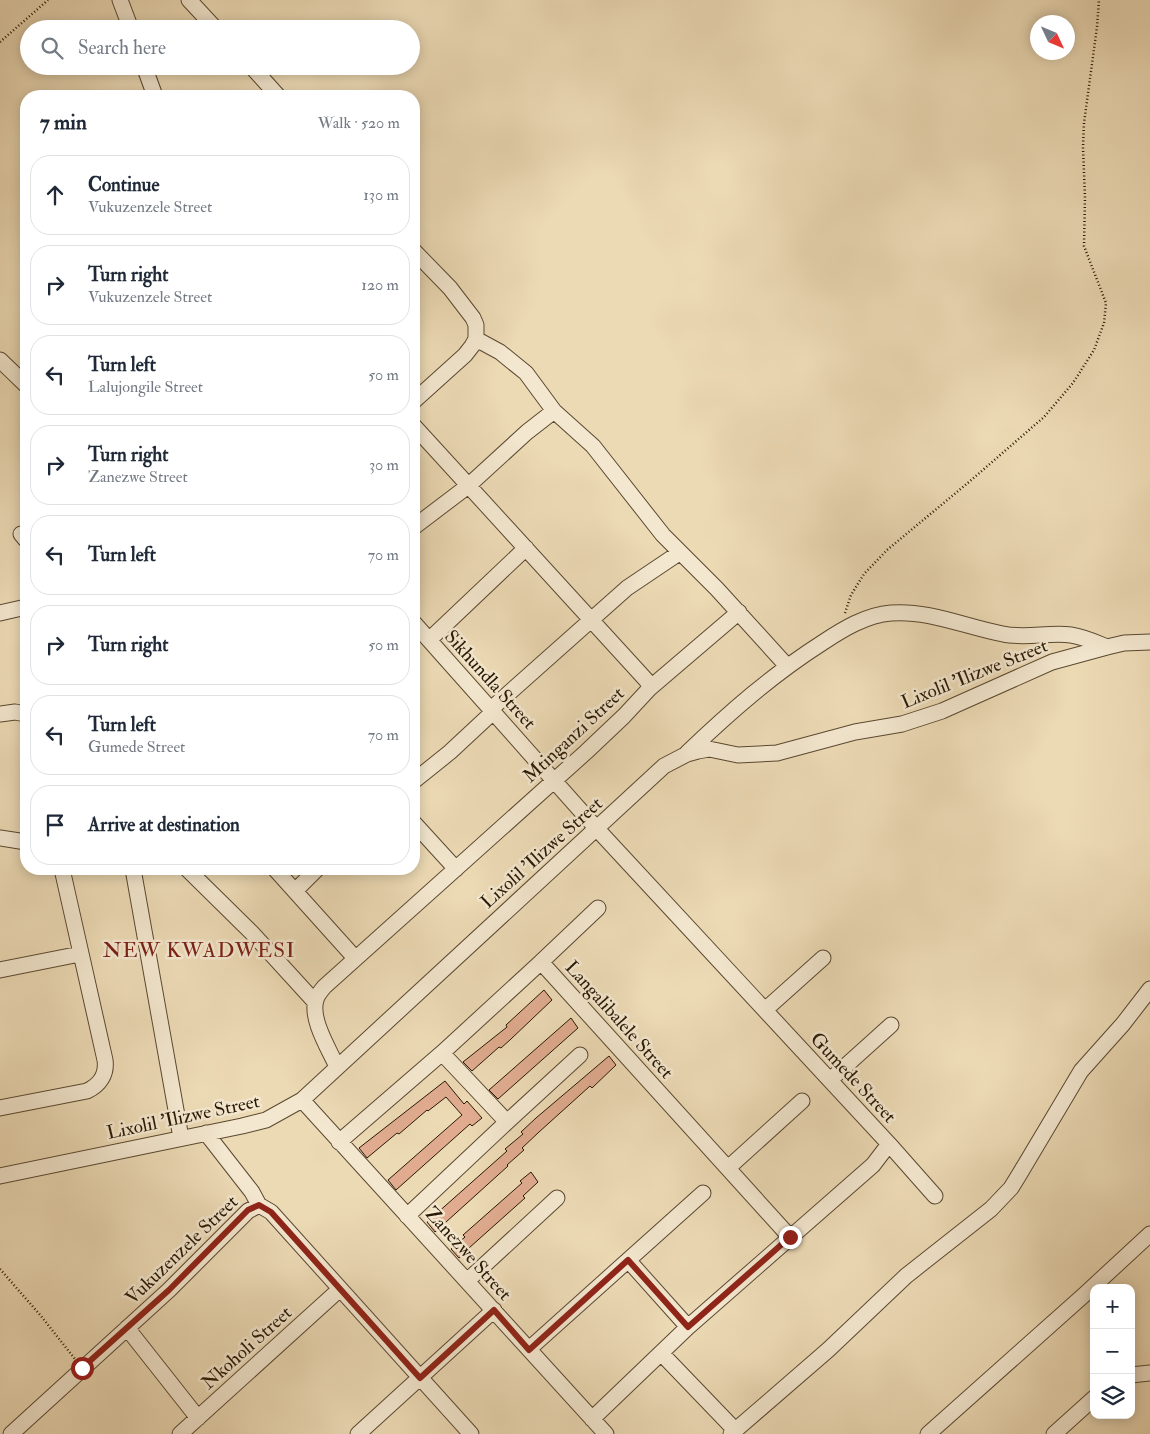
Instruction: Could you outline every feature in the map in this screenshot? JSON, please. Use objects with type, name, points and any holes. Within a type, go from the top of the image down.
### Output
[{"type":"street","points":[[120,0],[128,20]]},
{"type":"street","points":[[189,0],[208,20]]},
{"type":"street","points":[[147,75],[153,90]]},
{"type":"street","points":[[258,75],[272,90]]},
{"type":"street","points":[[420,257],[450,288],[467,309],[476,325],[476,339],[465,355],[420,396]]},
{"type":"street","points":[[476,339],[500,352],[522,369],[554,411],[593,446],[679,553],[717,589],[787,666]]},
{"type":"street","points":[[0,360],[20,379]]},
{"type":"street","points":[[420,522],[468,486],[527,432],[554,411]]},
{"type":"street","name":"Mtinganzi Street","points":[[315,1002],[324,987],[555,780],[624,716],[650,688],[647,680],[420,433]]},
{"type":"street","points":[[429,640],[526,548]]},
{"type":"street","points":[[420,776],[450,752],[492,710],[591,619],[640,578],[679,553]]},
{"type":"street","points":[[0,612],[20,608]]},
{"type":"street","points":[[650,688],[738,612]]},
{"type":"street","points":[[687,754],[741,702],[787,666],[843,629],[866,618],[890,613],[912,613],[1005,635],[1069,635],[1107,646]]},
{"type":"street","name":"Sikhundla Street","points":[[420,630],[597,829]]},
{"type":"street","name":"Lixolil 'Ilizwe Street","points":[[0,1176],[266,1120],[302,1100],[664,766],[687,754],[709,749],[738,754],[777,753],[855,732],[902,724],[942,712],[1052,662],[1107,646],[1150,642]]},
{"type":"street","points":[[0,714],[20,713]]},
{"type":"street","name":"Gumede Street","points":[[592,1419],[688,1327],[873,1165],[888,1144],[597,829]]},
{"type":"street","points":[[420,830],[456,869]]},
{"type":"street","points":[[0,838],[20,841]]},
{"type":"street","points":[[0,1108],[88,1092],[101,1081],[106,1066],[64,875]]},
{"type":"street","points":[[134,875],[181,1138]]},
{"type":"street","points":[[193,875],[252,933],[315,1002],[318,1027],[337,1067]]},
{"type":"street","points":[[280,875],[355,958]]},
{"type":"street","points":[[295,891],[311,875]]},
{"type":"street","points":[[541,962],[598,908]]},
{"type":"street","points":[[0,970],[80,954]]},
{"type":"street","points":[[765,1010],[823,958]]},
{"type":"street","name":"Langalibalele Street","points":[[339,1142],[442,1053],[541,962],[790,1237]]},
{"type":"street","points":[[661,1353],[733,1432],[800,1374],[906,1276],[991,1209],[1019,1175],[1081,1071],[1150,990]]},
{"type":"street","points":[[830,1080],[891,1025]]},
{"type":"street","points":[[442,1053],[507,1122]]},
{"type":"street","points":[[407,1216],[580,1055]]},
{"type":"street","name":"Zanezwe Street","points":[[302,1100],[606,1434]]},
{"type":"street","points":[[728,1168],[802,1101]]},
{"type":"street","points":[[206,1133],[252,1192],[259,1205]]},
{"type":"street","points":[[888,1144],[935,1196]]},
{"type":"street","points":[[529,1350],[703,1193]]},
{"type":"street","points":[[467,1281],[557,1198]]},
{"type":"street","name":"Vukuzenzele Street","points":[[11,1434],[169,1290],[248,1210],[259,1205],[271,1212],[471,1434]]},
{"type":"street","points":[[928,1434],[1150,1234]]},
{"type":"street","points":[[628,1260],[688,1327]]},
{"type":"street","name":"Nkoholi Street","points":[[180,1434],[340,1289]]},
{"type":"street","points":[[358,1434],[494,1310]]},
{"type":"street","points":[[127,1328],[198,1418]]},
{"type":"street","points":[[1135,1375],[1150,1373]]},
{"type":"street","points":[[1054,1434],[1090,1402]]},
{"type":"path","points":[[25,20],[48,0]]},
{"type":"path","points":[[843,629],[850,594],[864,574],[887,550],[1044,417],[1073,383],[1094,350],[1104,323],[1106,303],[1084,246],[1083,147],[1084,123],[1099,0]]},
{"type":"path","points":[[0,42],[20,24]]},
{"type":"path","points":[[0,1269],[41,1316],[82,1368]]},
{"type":"building","points":[[544,990],[552,1000],[501,1048],[499,1047],[472,1071],[463,1062],[507,1027],[506,1025]]},
{"type":"building","points":[[571,1018],[578,1028],[498,1099],[489,1090]]},
{"type":"building","points":[[609,1056],[616,1065],[592,1088],[590,1086],[539,1132],[522,1148],[524,1150],[508,1166],[435,1232],[427,1222],[507,1151],[505,1149],[523,1134],[521,1132],[536,1118]]},
{"type":"building","points":[[445,1081],[464,1104],[467,1101],[482,1118],[472,1126],[470,1124],[396,1190],[388,1180],[462,1115],[446,1097],[367,1158],[359,1148]]},
{"type":"building","points":[[531,1172],[538,1182],[523,1196],[525,1198],[459,1258],[451,1249],[465,1237],[463,1235],[522,1183],[520,1181]]},
{"type":"district","name":"NEW KWADWESI","points":[[199,950]]},
{"type":"route","points":[[82,1368],[169,1290],[248,1210],[259,1205],[271,1212],[420,1378],[494,1310],[529,1350],[628,1260],[688,1327],[790,1237]]}]
